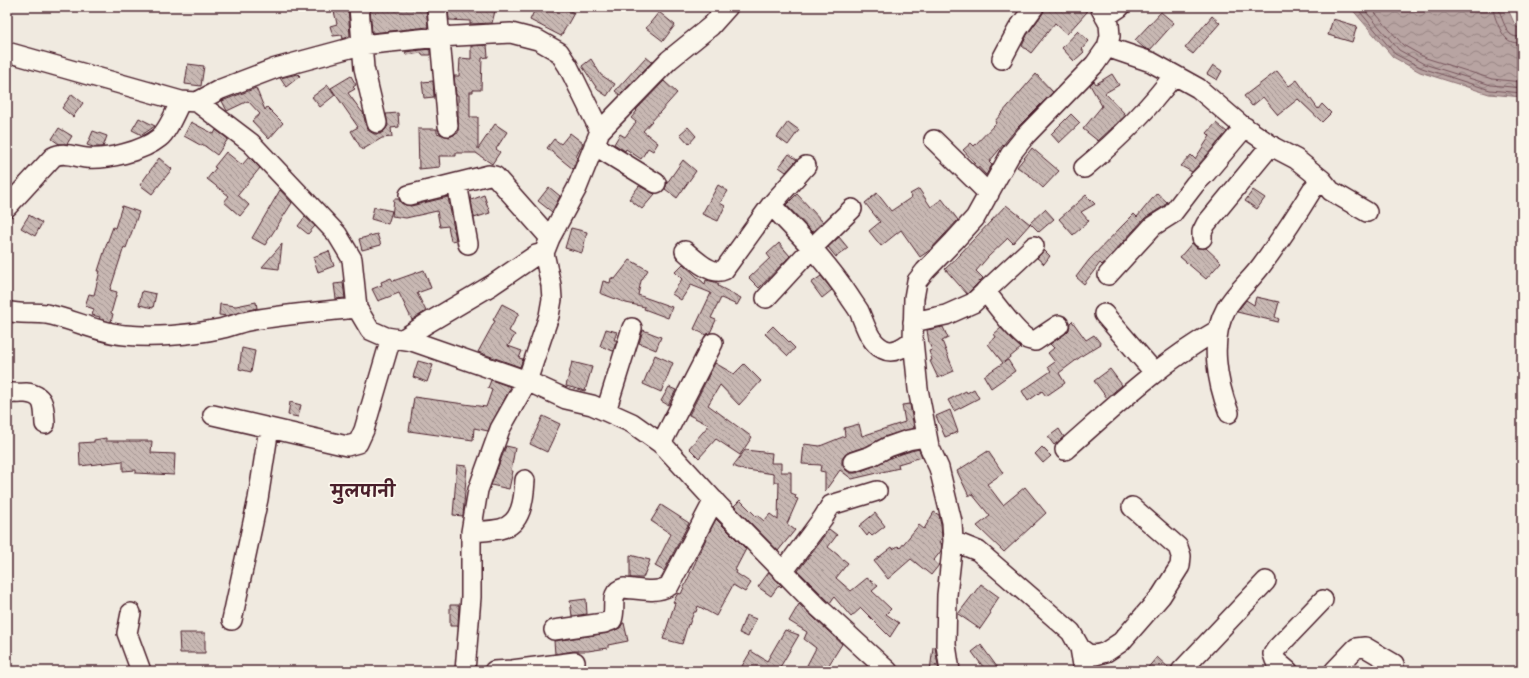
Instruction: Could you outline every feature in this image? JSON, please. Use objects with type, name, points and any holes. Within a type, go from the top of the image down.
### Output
[{"type":"street","points":[[359,7],[364,68],[377,123]]},
{"type":"street","points":[[438,7],[439,37],[448,126]]},
{"type":"street","points":[[213,415],[347,446],[358,443],[397,339],[426,324],[492,284],[547,246],[577,188],[597,138],[669,60],[711,26],[728,7]]},
{"type":"street","points":[[1002,59],[1018,29],[1034,7]]},
{"type":"street","points":[[950,671],[946,645],[947,595],[953,541],[952,522],[939,468],[926,437],[918,389],[913,331],[914,298],[917,281],[975,218],[990,194],[1010,155],[1026,135],[1095,64],[1107,48],[1110,36],[1108,24],[1109,10]]},
{"type":"street","points":[[7,207],[53,157],[58,154],[87,158],[116,156],[135,151],[160,138],[169,124],[189,102],[276,68],[361,45],[439,37],[510,33],[538,40],[559,52],[568,66],[597,138],[656,183]]},
{"type":"street","points":[[1107,48],[1151,62],[1198,88],[1245,127],[1271,145],[1296,159],[1322,180],[1331,191],[1367,212]]},
{"type":"street","points":[[7,52],[189,102],[251,143],[337,234],[352,259],[356,308],[370,330],[397,339],[412,341],[527,381],[566,400],[592,405],[632,423],[661,444],[783,572],[817,606],[888,671]]},
{"type":"street","points":[[1084,168],[1126,132],[1156,100],[1174,75]]},
{"type":"street","points":[[1108,275],[1152,226],[1172,214],[1195,184],[1245,127]]},
{"type":"street","points":[[934,140],[990,194]]},
{"type":"street","points":[[1202,238],[1202,232],[1206,224],[1271,145]]},
{"type":"street","points":[[685,251],[697,262],[715,272],[720,273],[724,270],[771,205],[806,166]]},
{"type":"street","points":[[409,195],[489,175],[495,176],[547,246],[552,299],[549,316],[527,381],[500,429],[478,490],[471,532],[470,597],[465,671]]},
{"type":"street","points":[[1229,413],[1222,391],[1217,367],[1216,348],[1218,330],[1226,310],[1236,295],[1261,267],[1312,190],[1322,180]]},
{"type":"street","points":[[457,183],[468,244]]},
{"type":"street","points":[[771,205],[812,248],[842,285],[858,310],[866,330],[882,349],[889,352],[899,350],[913,331],[973,303],[1034,246]]},
{"type":"street","points":[[766,298],[812,248],[852,209]]},
{"type":"street","points":[[985,291],[1025,338],[1035,341],[1059,326]]},
{"type":"street","points":[[7,311],[12,313],[45,314],[82,323],[100,331],[125,335],[150,336],[212,330],[247,321],[356,308]]},
{"type":"street","points":[[1104,314],[1154,372]]},
{"type":"street","points":[[606,412],[632,328]]},
{"type":"street","points":[[1065,450],[1154,372],[1177,355],[1218,330]]},
{"type":"street","points":[[661,444],[713,343]]},
{"type":"street","points":[[7,392],[34,395],[40,398],[43,404],[45,424]]},
{"type":"street","points":[[232,620],[258,498],[269,428]]},
{"type":"street","points":[[853,462],[872,456],[888,446],[926,437]]},
{"type":"street","points":[[471,532],[501,529],[510,525],[518,516],[524,501],[525,480]]},
{"type":"street","points":[[783,572],[831,505],[877,491]]},
{"type":"street","points":[[554,630],[612,620],[614,616],[613,599],[615,593],[619,589],[624,588],[654,591],[662,590],[669,586],[714,500]]},
{"type":"street","points":[[1080,648],[1088,654],[1096,656],[1106,652],[1121,642],[1161,596],[1180,566],[1181,556],[1178,547],[1132,507]]},
{"type":"street","points":[[953,541],[978,551],[1071,632],[1080,648],[1083,665],[1087,671]]},
{"type":"street","points":[[1181,671],[1266,581]]},
{"type":"street","points":[[1288,671],[1275,660],[1274,654],[1277,648],[1323,600]]},
{"type":"street","points":[[131,613],[127,633],[141,671]]},
{"type":"street","points":[[1334,671],[1356,648],[1361,647],[1364,647],[1394,664]]},
{"type":"street","points":[[494,671],[575,662]]},
{"type":"water","points":[[1350,7],[1507,7],[1516,27],[1522,28],[1522,97],[1489,94],[1420,72],[1393,57]]},
{"type":"building","points":[[333,7],[348,7],[350,36],[343,39],[342,35],[333,36],[330,26],[337,24]]},
{"type":"building","points":[[426,7],[428,27],[372,33],[370,8]]},
{"type":"building","points":[[448,7],[496,7],[492,23],[470,24],[470,21],[449,20]]},
{"type":"building","points":[[536,7],[562,7],[574,13],[561,36],[530,20]]},
{"type":"building","points":[[1045,7],[1081,7],[1087,12],[1067,34],[1055,23],[1031,53],[1022,46],[1027,35],[1043,13]]},
{"type":"building","points":[[659,12],[675,25],[663,41],[646,28]]},
{"type":"building","points":[[1161,12],[1174,23],[1150,50],[1144,48],[1135,40]]},
{"type":"building","points":[[1212,16],[1220,23],[1193,54],[1185,48]]},
{"type":"building","points":[[1333,19],[1357,26],[1352,42],[1328,35]]},
{"type":"building","points":[[1078,31],[1089,41],[1082,49],[1084,52],[1074,61],[1062,48]]},
{"type":"building","points":[[487,45],[488,57],[482,58],[481,90],[473,90],[473,92],[470,92],[470,117],[478,117],[478,149],[495,124],[507,132],[496,149],[500,152],[492,164],[476,153],[456,153],[456,156],[439,156],[440,167],[419,169],[418,129],[437,129],[437,133],[449,137],[458,133],[458,95],[456,95],[454,76],[459,76],[460,58],[471,59],[471,46]]},
{"type":"building","points":[[430,49],[430,55],[422,55],[422,53],[406,55],[405,52]]},
{"type":"building","points":[[646,57],[652,62],[620,95],[615,91]]},
{"type":"building","points":[[591,59],[601,75],[615,84],[607,96],[598,90],[582,66]]},
{"type":"building","points":[[188,64],[204,66],[201,86],[185,84]]},
{"type":"building","points":[[1213,65],[1222,71],[1217,80],[1207,74]]},
{"type":"building","points":[[1277,71],[1289,86],[1297,80],[1318,109],[1322,104],[1331,113],[1322,122],[1298,99],[1278,115],[1263,97],[1252,106],[1244,96]]},
{"type":"building","points":[[298,74],[300,76],[286,87],[280,78]]},
{"type":"building","points":[[1036,74],[1053,92],[1018,127],[989,162],[992,165],[986,175],[963,150],[971,143],[974,146],[996,123],[995,121]]},
{"type":"building","points":[[1112,74],[1119,85],[1105,93],[1126,115],[1098,141],[1083,129],[1102,106],[1090,85],[1094,81],[1096,84]]},
{"type":"building","points":[[351,76],[356,85],[353,87],[355,89],[348,93],[363,112],[366,126],[369,131],[374,134],[380,134],[388,126],[386,114],[398,113],[399,127],[391,128],[392,137],[382,138],[362,150],[351,131],[358,127],[331,88]]},
{"type":"building","points":[[433,81],[434,97],[424,98],[422,82]]},
{"type":"building","points":[[664,81],[677,93],[643,131],[658,143],[653,151],[648,148],[641,159],[626,149],[625,151],[614,144],[620,134],[625,137],[636,122],[631,118],[637,111],[636,110]]},
{"type":"building","points":[[328,85],[335,95],[320,107],[312,97]]},
{"type":"building","points":[[256,88],[265,110],[267,107],[283,123],[269,139],[252,121],[260,114],[248,101],[227,111],[222,101]]},
{"type":"building","points":[[72,94],[83,103],[73,117],[62,108]]},
{"type":"building","points":[[1071,114],[1080,123],[1059,143],[1051,134]]},
{"type":"building","points":[[139,118],[155,126],[142,135],[132,130]]},
{"type":"building","points":[[191,122],[214,134],[216,130],[228,139],[217,155],[202,144],[202,146],[184,136]]},
{"type":"building","points":[[788,122],[799,130],[788,145],[777,137]]},
{"type":"building","points":[[1216,123],[1227,132],[1192,172],[1181,166],[1191,155],[1195,159],[1210,136],[1207,133]]},
{"type":"building","points":[[688,127],[696,136],[689,144],[680,134]]},
{"type":"building","points":[[59,128],[72,136],[67,144],[59,144],[52,139]]},
{"type":"building","points":[[93,131],[107,136],[103,147],[93,147],[87,145]]},
{"type":"building","points":[[570,133],[583,143],[576,157],[577,158],[573,169],[547,148],[554,139],[561,144]]},
{"type":"building","points":[[1032,148],[1059,171],[1043,188],[1029,175],[1017,167]]},
{"type":"building","points":[[226,152],[242,165],[249,157],[260,168],[238,195],[249,205],[240,216],[224,202],[229,196],[207,179]]},
{"type":"building","points":[[789,154],[797,160],[786,172],[779,167]]},
{"type":"building","points":[[159,158],[172,169],[152,194],[140,185]]},
{"type":"building","points":[[683,160],[696,171],[677,198],[665,189],[667,183]]},
{"type":"building","points":[[718,185],[728,191],[720,203],[725,206],[718,221],[702,214]]},
{"type":"building","points":[[639,186],[655,194],[642,209],[629,199]]},
{"type":"building","points":[[549,187],[560,196],[552,212],[538,201]]},
{"type":"building","points":[[919,189],[931,207],[942,199],[958,220],[930,250],[920,257],[901,230],[881,246],[869,231],[880,222],[865,203],[877,193],[891,211],[912,197],[910,194]]},
{"type":"building","points":[[280,190],[292,203],[265,245],[252,238]]},
{"type":"building","points":[[1253,190],[1265,198],[1257,209],[1245,201]]},
{"type":"building","points":[[1157,193],[1167,202],[1164,206],[1145,218],[1102,265],[1100,263],[1084,284],[1076,277],[1089,260],[1134,214],[1137,217]]},
{"type":"building","points":[[797,194],[823,222],[812,232],[786,205]]},
{"type":"building","points":[[484,195],[490,213],[474,218],[471,200]]},
{"type":"building","points":[[1086,195],[1095,204],[1081,212],[1089,221],[1073,235],[1059,219]]},
{"type":"building","points":[[448,197],[456,240],[451,241],[448,226],[440,227],[437,211],[406,218],[392,216],[394,199],[399,199],[401,203],[411,206]]},
{"type":"building","points":[[1006,205],[1030,224],[1013,243],[1008,238],[988,257],[976,271],[983,278],[967,294],[945,269],[961,254]]},
{"type":"building","points":[[122,206],[139,212],[126,248],[124,247],[110,290],[117,292],[111,313],[113,314],[111,322],[99,319],[100,317],[92,315],[94,309],[85,306],[89,294],[94,295],[100,271],[98,271],[107,243],[113,227],[115,228]]},
{"type":"building","points":[[374,207],[392,211],[388,224],[371,219]]},
{"type":"building","points":[[1045,209],[1054,219],[1039,232],[1030,223]]},
{"type":"building","points":[[29,215],[42,223],[35,236],[21,228]]},
{"type":"building","points":[[305,217],[315,226],[308,234],[298,226]]},
{"type":"building","points":[[571,228],[587,232],[582,253],[565,248]]},
{"type":"building","points":[[377,234],[381,245],[362,250],[359,239]]},
{"type":"building","points":[[839,237],[848,248],[836,257],[828,247]]},
{"type":"building","points":[[779,243],[790,256],[759,288],[749,278],[770,258],[767,254]]},
{"type":"building","points":[[1192,243],[1197,248],[1206,248],[1221,262],[1206,279],[1180,257]]},
{"type":"building","points":[[282,244],[279,269],[262,267]]},
{"type":"building","points":[[1044,250],[1050,256],[1044,264],[1037,258]]},
{"type":"building","points":[[329,251],[334,266],[318,272],[313,257]]},
{"type":"building","points":[[630,260],[648,270],[641,281],[638,295],[672,307],[668,318],[644,309],[645,307],[626,303],[600,293],[603,281],[610,283],[611,278],[615,279]]},
{"type":"building","points":[[683,264],[705,284],[706,280],[715,282],[719,284],[718,286],[741,298],[737,305],[721,298],[711,318],[716,320],[710,333],[706,335],[694,329],[711,293],[691,285],[681,300],[672,294],[682,279],[675,272]]},
{"type":"building","points":[[424,270],[431,288],[417,293],[426,311],[412,320],[399,293],[378,301],[372,289],[382,285],[381,282],[391,278],[393,281]]},
{"type":"building","points":[[821,276],[832,290],[822,298],[811,283]]},
{"type":"building","points":[[343,283],[345,298],[336,299],[334,284]]},
{"type":"building","points":[[142,291],[156,294],[153,308],[139,305]]},
{"type":"building","points":[[1256,297],[1279,302],[1275,317],[1279,319],[1278,322],[1237,312],[1246,300],[1254,305]]},
{"type":"building","points":[[256,302],[257,308],[227,316],[219,315],[220,304],[236,306]]},
{"type":"building","points":[[502,304],[519,313],[509,331],[515,335],[508,346],[522,351],[519,358],[523,359],[520,367],[478,352],[495,321],[493,320]]},
{"type":"building","points":[[1072,321],[1086,340],[1094,335],[1101,344],[1059,373],[1065,383],[1046,396],[1042,391],[1028,401],[1022,391],[1051,371],[1048,367],[1055,362],[1048,353],[1054,348],[1050,344],[1069,330],[1070,323]]},
{"type":"building","points":[[773,326],[795,348],[788,356],[765,334]]},
{"type":"building","points":[[943,327],[948,338],[942,341],[954,371],[938,378],[930,361],[932,360],[929,351],[932,350],[929,343],[927,330]]},
{"type":"building","points":[[1001,328],[1021,348],[1004,362],[1008,360],[1015,371],[991,388],[984,376],[1003,363],[988,344],[996,337],[994,334]]},
{"type":"building","points":[[606,329],[617,332],[614,340],[617,340],[613,351],[600,346]]},
{"type":"building","points":[[643,330],[661,337],[656,350],[639,343]]},
{"type":"building","points":[[242,348],[255,351],[251,372],[239,369]]},
{"type":"building","points":[[655,355],[673,363],[661,392],[643,384]]},
{"type":"building","points":[[418,361],[433,365],[427,382],[413,377]]},
{"type":"building","points":[[572,362],[592,367],[585,391],[566,386]]},
{"type":"building","points":[[715,363],[734,374],[744,364],[761,381],[739,405],[720,385],[708,405],[752,437],[740,455],[716,439],[699,458],[689,448],[709,425],[689,415]]},
{"type":"building","points":[[1110,369],[1122,385],[1107,398],[1094,381]]},
{"type":"building","points":[[491,380],[511,387],[488,431],[474,428],[473,440],[409,431],[414,397],[486,407],[492,390],[488,388]]},
{"type":"building","points":[[669,387],[676,390],[668,405],[661,401]]},
{"type":"building","points":[[974,389],[979,398],[954,411],[948,400],[966,391],[967,393]]},
{"type":"building","points":[[290,402],[301,405],[298,417],[288,415]]},
{"type":"building","points":[[910,404],[914,428],[884,437],[867,446],[849,452],[842,459],[842,465],[850,473],[856,473],[892,457],[919,449],[922,457],[898,464],[899,468],[852,479],[840,470],[825,491],[825,472],[820,471],[821,465],[802,464],[804,444],[820,446],[845,436],[844,428],[859,424],[862,436],[905,422],[902,405]]},
{"type":"building","points":[[950,410],[958,432],[945,437],[936,416]]},
{"type":"building","points":[[543,416],[560,424],[547,452],[530,444]]},
{"type":"building","points":[[1059,429],[1064,437],[1054,445],[1048,437]]},
{"type":"building","points":[[106,438],[106,441],[152,441],[151,453],[175,454],[174,475],[136,473],[136,470],[123,471],[123,461],[80,466],[79,443],[94,442],[94,440]]},
{"type":"building","points":[[506,446],[515,448],[511,471],[513,471],[509,489],[491,485]]},
{"type":"building","points":[[1042,447],[1051,456],[1043,463],[1035,454]]},
{"type":"building","points":[[745,450],[772,453],[771,463],[781,463],[781,472],[791,472],[791,493],[796,495],[795,498],[798,499],[787,524],[795,530],[778,551],[734,506],[740,500],[756,516],[757,515],[764,521],[770,514],[778,520],[779,482],[774,482],[774,474],[746,471],[733,466]]},
{"type":"building","points":[[988,451],[1003,473],[987,484],[1003,505],[1025,487],[1046,513],[1004,552],[977,526],[990,516],[972,494],[969,496],[957,471]]},
{"type":"building","points":[[457,465],[467,466],[463,516],[453,515]]},
{"type":"building","points":[[661,505],[689,523],[664,571],[655,566],[671,534],[651,521]]},
{"type":"building","points":[[934,512],[939,515],[941,524],[942,538],[939,542],[942,544],[941,551],[934,560],[939,565],[931,575],[911,559],[888,579],[874,561],[892,547],[893,549],[898,546],[900,548],[919,525],[924,529]]},
{"type":"building","points":[[875,513],[885,526],[872,536],[869,533],[867,536],[859,526]]},
{"type":"building","points":[[716,519],[746,549],[735,570],[737,571],[736,573],[751,583],[745,592],[733,585],[716,616],[698,606],[689,625],[688,624],[682,644],[663,639],[675,603],[673,602],[678,593],[681,594]]},
{"type":"building","points":[[829,529],[837,535],[828,547],[848,563],[836,578],[851,591],[867,578],[878,586],[872,591],[891,609],[886,614],[899,623],[890,637],[861,608],[851,617],[834,597],[830,603],[798,571]]},
{"type":"building","points":[[630,555],[650,560],[643,578],[630,578]]},
{"type":"building","points":[[769,572],[782,586],[781,587],[779,585],[771,596],[758,587]]},
{"type":"building","points":[[981,584],[999,597],[989,612],[991,613],[980,629],[958,614]]},
{"type":"building","points":[[586,599],[587,614],[572,616],[570,601]]},
{"type":"building","points":[[799,604],[842,644],[825,671],[804,671],[816,648],[804,639],[807,632],[789,621]]},
{"type":"building","points":[[450,605],[459,605],[458,626],[450,626]]},
{"type":"building","points":[[746,615],[756,619],[748,637],[739,633]]},
{"type":"building","points":[[623,623],[628,641],[608,645],[608,648],[555,654],[554,641],[608,633],[620,628]]},
{"type":"building","points":[[785,630],[799,635],[779,669],[783,671],[739,671],[751,651],[767,661]]},
{"type":"building","points":[[179,633],[205,633],[205,653],[180,653]]},
{"type":"building","points":[[981,645],[1000,671],[986,671],[972,652]]},
{"type":"building","points":[[933,647],[935,647],[939,671],[930,671]]},
{"type":"building","points":[[1157,657],[1170,669],[1170,671],[1145,671]]},
{"type":"district","name":"मुलपानी","points":[[363,491]]}]
